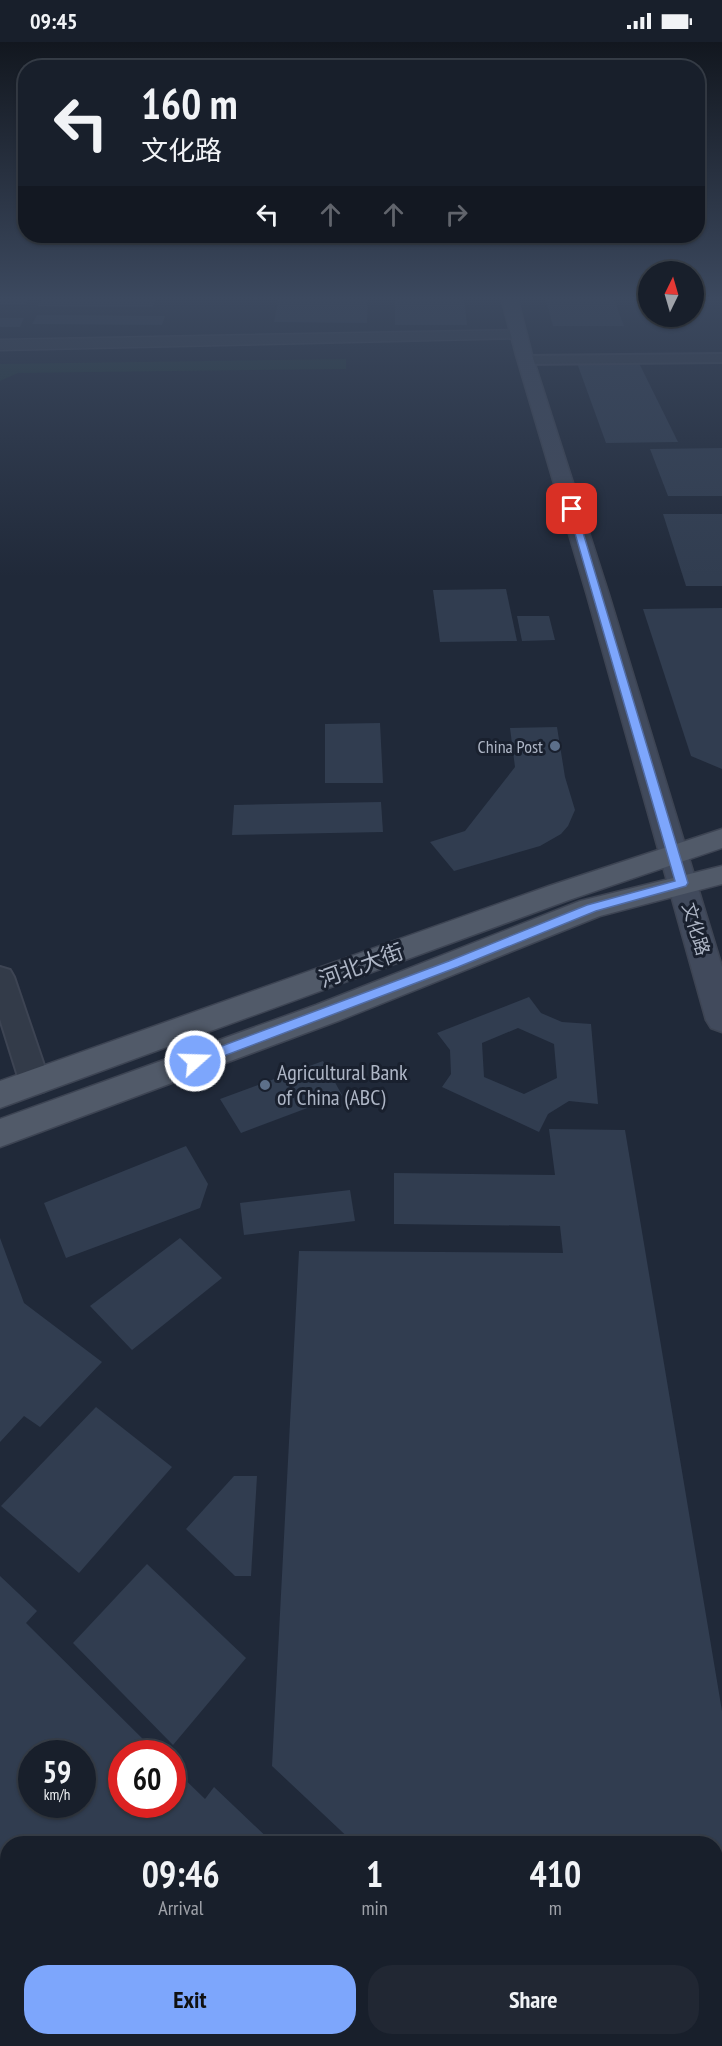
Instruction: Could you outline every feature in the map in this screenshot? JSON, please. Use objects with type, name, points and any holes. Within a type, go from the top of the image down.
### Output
[{"type":"main road","name":"文化路","points":[[535,391],[722,1020]]},
{"type":"main road","name":"河北大街","points":[[0,1095],[559,893],[678,869],[722,838]]},
{"type":"main road","points":[[0,1132],[327,1013],[591,908],[678,869],[722,875]]},
{"type":"street","points":[[0,978],[35,1083]]},
{"type":"building","points":[[587,391],[653,391],[678,442],[606,443]]},
{"type":"building","points":[[722,448],[722,496],[668,496],[650,449]]},
{"type":"building","points":[[663,514],[722,514],[722,586],[686,586]]},
{"type":"building","points":[[506,589],[517,641],[440,642],[433,590]]},
{"type":"building","points":[[722,608],[722,769],[691,756],[643,609]]},
{"type":"building","points":[[517,616],[549,616],[555,640],[522,641]]},
{"type":"building","points":[[380,723],[383,783],[325,783],[325,724]]},
{"type":"building","points":[[557,727],[565,777],[575,810],[568,826],[561,834],[540,846],[454,871],[430,842],[465,831],[515,767],[510,728]]},
{"type":"building","points":[[381,802],[383,832],[232,835],[234,805]]},
{"type":"building","points":[[529,997],[541,1013],[562,1022],[591,1024],[598,1104],[569,1101],[548,1114],[539,1132],[442,1087],[451,1074],[450,1050],[437,1033]],"holes":[[[518,1028],[554,1044],[557,1078],[524,1094],[484,1077],[482,1043]]]},
{"type":"building","points":[[323,1061],[342,1095],[241,1133],[220,1099]]},
{"type":"building","points":[[549,1129],[625,1130],[722,1711],[722,1836],[346,1836],[272,1766],[299,1251],[563,1253],[560,1226],[394,1224],[394,1173],[555,1175]]},
{"type":"building","points":[[186,1146],[208,1184],[200,1208],[66,1258],[44,1203]]},
{"type":"building","points":[[350,1190],[355,1221],[244,1235],[240,1203]]},
{"type":"building","points":[[0,1238],[24,1303],[102,1362],[40,1427],[24,1416],[0,1442]]},
{"type":"building","points":[[180,1238],[222,1278],[132,1350],[90,1306]]},
{"type":"building","points":[[96,1407],[172,1467],[79,1573],[1,1506]]},
{"type":"building","points":[[234,1476],[257,1476],[251,1576],[235,1576],[186,1529]]},
{"type":"building","points":[[147,1564],[246,1658],[177,1740],[168,1740],[73,1643]]},
{"type":"building","points":[[0,1576],[37,1611],[26,1623],[144,1740],[108,1740],[108,1818],[186,1818],[186,1781],[205,1799],[214,1787],[266,1836],[0,1836]]},
{"type":"place","name":"China Post","points":[[555,746]]},
{"type":"place","name":"Agricultural Bank of China (ABC)","points":[[265,1085]]},
{"type":"route","points":[[195,1061],[327,1013],[591,908],[682,883],[572,509]]}]
